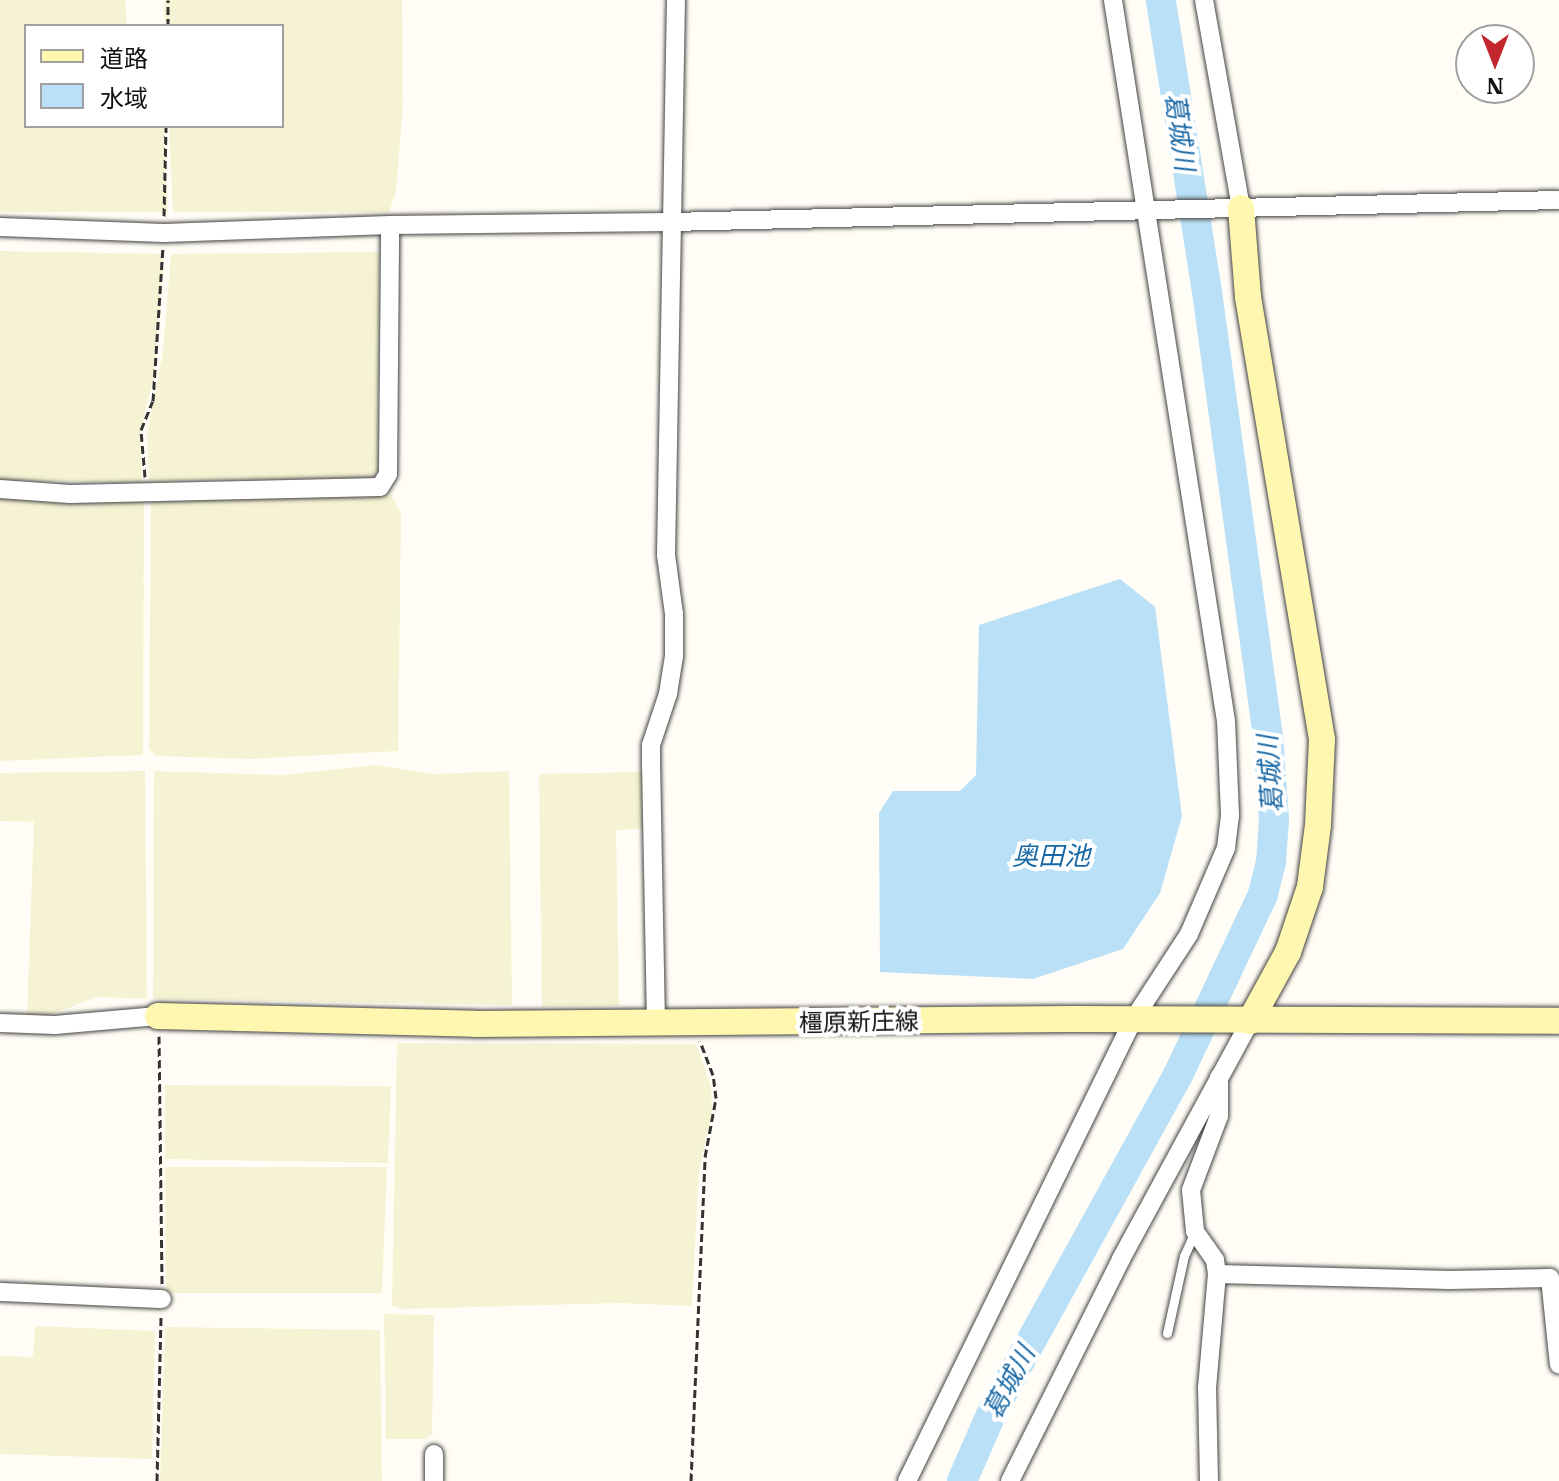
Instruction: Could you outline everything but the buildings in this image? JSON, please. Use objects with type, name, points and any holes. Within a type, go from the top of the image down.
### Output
[{"type":"main road","points":[[1234,208],[1322,740],[1318,825],[1310,887],[1288,952],[1244,1021]]},
{"type":"main road","name":"橿原新庄線","points":[[158,1016],[460,1024],[1559,1021]]},
{"type":"street","points":[[656,1023],[651,745],[668,694],[674,657],[674,614],[666,555],[676,0]]},
{"type":"street","points":[[907,1481],[1189,934],[1226,848],[1230,815],[1226,721],[1113,0]]},
{"type":"street","points":[[1204,0],[1234,208]]},
{"type":"street","points":[[0,227],[164,233],[390,225],[671,222],[1559,200]]},
{"type":"street","points":[[0,489],[70,494],[380,487],[388,474],[390,225]]},
{"type":"street","points":[[0,1023],[55,1025],[158,1016]]},
{"type":"street","points":[[1010,1481],[1075,1348],[1219,1077],[1244,1021]]},
{"type":"street","points":[[1209,1481],[1207,1388],[1217,1274],[1215,1260],[1195,1231],[1191,1190],[1219,1116],[1219,1077]]},
{"type":"street","points":[[1217,1274],[1450,1280],[1550,1278],[1559,1365]]},
{"type":"street","points":[[0,1292],[162,1299]]},
{"type":"street","points":[[434,1454],[434,1481]]},
{"type":"lane","points":[[1167,1333],[1184,1256],[1195,1231]]},
{"type":"path","points":[[168,0],[168,24]]},
{"type":"path","points":[[147,493],[141,430],[153,401],[164,233],[166,128]]},
{"type":"path","points":[[157,1481],[163,1140],[158,1016]]},
{"type":"path","points":[[691,1481],[705,1157],[716,1098],[713,1075],[692,1023]]},
{"type":"shaded area","points":[[0,0],[125,0],[127,24],[24,24],[24,128],[164,128],[168,212],[0,212]]},
{"type":"shaded area","points":[[164,0],[402,0],[403,105],[396,192],[389,212],[173,212],[169,128],[284,128],[284,24],[165,24]]},
{"type":"shaded area","points":[[0,251],[164,254],[155,372],[140,433],[142,483],[0,480]]},
{"type":"shaded area","points":[[379,252],[378,470],[370,478],[149,481],[147,434],[163,351],[171,254]]},
{"type":"shaded area","points":[[391,494],[401,514],[398,751],[250,759],[156,756],[149,749],[151,500]]},
{"type":"shaded area","points":[[0,498],[144,500],[143,755],[0,761]]},
{"type":"shaded area","points":[[375,765],[435,774],[509,771],[512,1005],[153,999],[154,771],[283,775]]},
{"type":"shaded area","points":[[145,771],[147,999],[97,997],[44,1017],[27,1016],[34,822],[0,821],[0,773]]},
{"type":"shaded area","points":[[644,772],[645,829],[616,830],[619,1006],[542,1007],[539,774]]},
{"type":"shaded area","points":[[397,1043],[696,1044],[711,1087],[712,1114],[699,1169],[692,1306],[619,1303],[403,1309],[392,1306]]},
{"type":"shaded area","points":[[165,1085],[391,1086],[388,1163],[165,1159]]},
{"type":"shaded area","points":[[165,1167],[387,1167],[382,1293],[166,1293]]},
{"type":"shaded area","points":[[384,1314],[434,1315],[432,1434],[426,1439],[386,1439]]},
{"type":"shaded area","points":[[35,1326],[155,1331],[152,1459],[0,1454],[0,1356],[33,1357]]},
{"type":"shaded area","points":[[165,1327],[380,1330],[382,1481],[160,1481]]},
{"type":"water","name":"奥田池","points":[[1120,579],[1155,607],[1182,816],[1160,893],[1123,949],[1033,979],[880,972],[879,813],[893,791],[960,791],[976,775],[979,625]]},
{"type":"waterway","name":"葛城川","points":[[962,1481],[993,1410],[1178,1075],[1263,894],[1271,862],[1274,820],[1268,737],[1207,292],[1161,0]]}]
